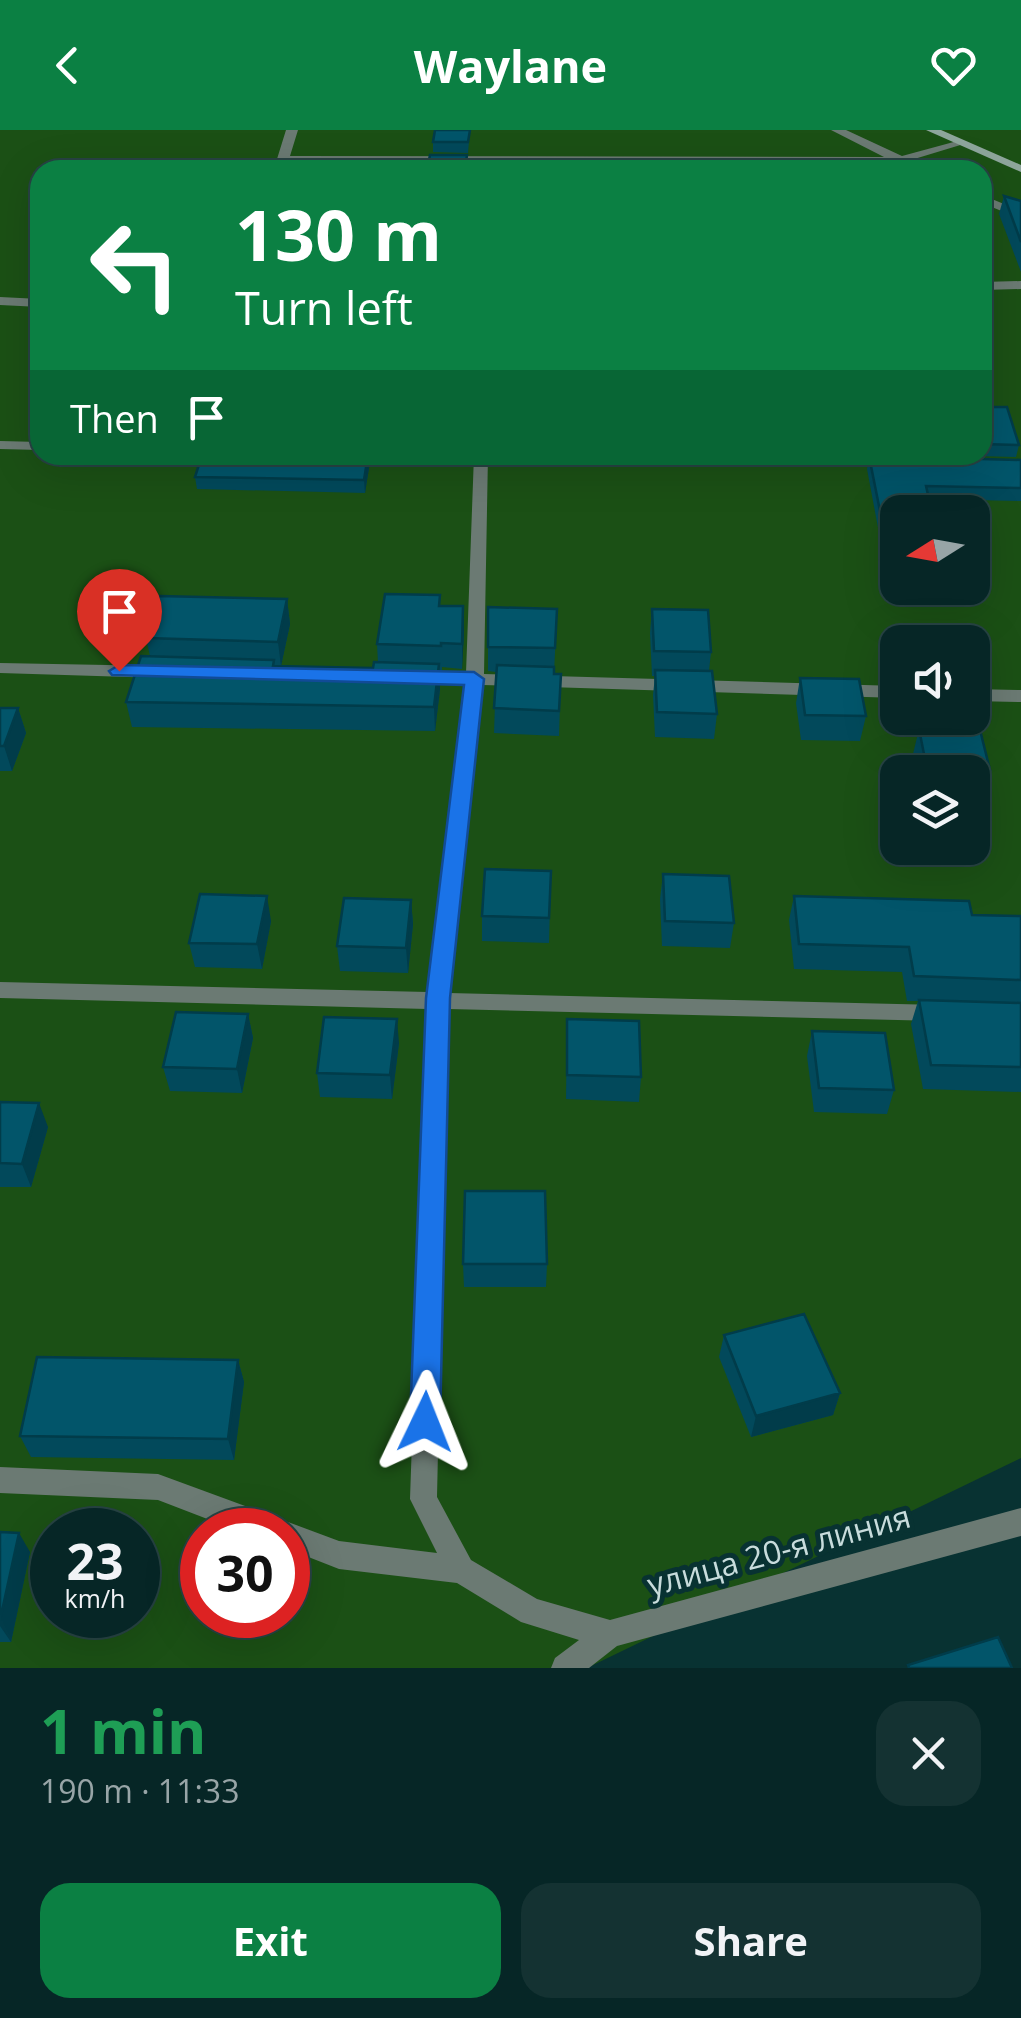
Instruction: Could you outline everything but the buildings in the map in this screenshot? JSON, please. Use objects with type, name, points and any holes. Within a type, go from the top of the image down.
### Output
[{"type":"street","points":[[283,160],[292,130]]},
{"type":"street","points":[[838,130],[900,160],[961,142]]},
{"type":"street","points":[[932,130],[1021,169]]},
{"type":"street","points":[[992,202],[1021,215]]},
{"type":"street","points":[[992,286],[1021,286]]},
{"type":"street","points":[[0,301],[30,302]]},
{"type":"street","points":[[0,445],[30,446]]},
{"type":"street","points":[[462,1570],[423,1499],[438,998],[474,679],[481,465]]},
{"type":"street","points":[[0,668],[178,672]]},
{"type":"street","points":[[396,677],[880,691]]},
{"type":"street","points":[[990,695],[1021,696]]},
{"type":"street","points":[[0,990],[963,1014]]},
{"type":"street","points":[[0,1480],[158,1487],[214,1508]]},
{"type":"street","name":"улица 20-я линия","points":[[565,1668],[610,1634],[1021,1522]]},
{"type":"street","points":[[310,1545],[339,1556],[462,1570],[531,1612],[610,1634]]},
{"type":"green space","points":[[0,130],[1021,130],[1021,1458],[587,1668],[0,1668]]},
{"type":"route","points":[[119,671],[474,679],[438,998],[425,1422]]}]
